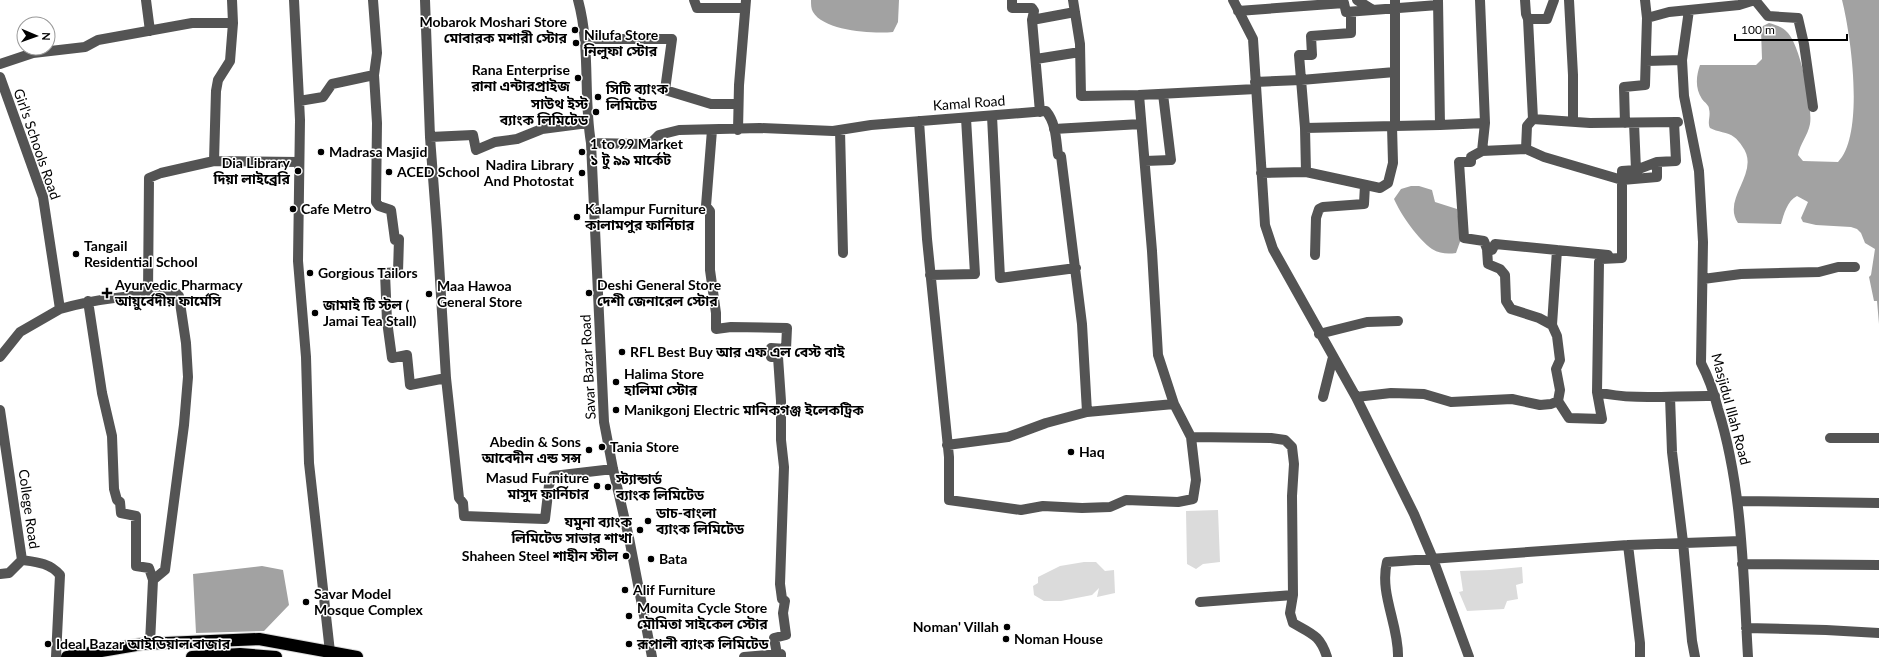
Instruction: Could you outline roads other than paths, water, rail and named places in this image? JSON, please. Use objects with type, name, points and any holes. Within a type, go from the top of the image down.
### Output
[{"type":"highway","points":[[67,657],[95,654],[150,643],[259,639],[357,657]]},
{"type":"highway","points":[[192,657],[240,654],[276,657]]},
{"type":"street","points":[[146,0],[150,30]]},
{"type":"street","points":[[214,161],[216,91],[218,80],[230,61],[233,23],[232,0]]},
{"type":"street","points":[[294,0],[294,25],[298,52],[299,101],[298,260],[306,357],[309,463],[330,652]]},
{"type":"street","points":[[373,0],[377,53],[374,75],[377,123],[376,202],[379,206],[391,210],[395,240],[399,239],[398,272],[385,273],[387,321],[392,358],[408,355],[410,384],[446,378]]},
{"type":"street","points":[[425,0],[430,137],[446,378],[459,498],[463,503],[464,516],[545,519],[549,484],[553,476],[613,469]]},
{"type":"street","name":"Savar Bazar Road","points":[[578,0],[586,39],[588,123],[591,143],[604,422],[629,538],[652,657]]},
{"type":"street","points":[[694,0],[697,8],[746,4],[738,104],[738,130]]},
{"type":"street","points":[[1012,0],[1012,8],[1032,8],[1034,11],[1032,20],[1040,112],[1046,111],[1051,118],[1058,155],[1061,156],[1082,324],[1087,412]]},
{"type":"street","points":[[1073,0],[1080,52],[1081,96],[1163,94],[1395,72]]},
{"type":"street","points":[[1233,0],[1253,39],[1265,225],[1272,249],[1356,397],[1414,514],[1433,559],[1469,657]]},
{"type":"street","points":[[1357,0],[1373,10]]},
{"type":"street","points":[[1480,0],[1485,123],[1482,151]]},
{"type":"street","points":[[1525,0],[1528,19],[1533,119],[1527,126],[1526,149]]},
{"type":"street","points":[[1528,19],[1546,19],[1554,0]]},
{"type":"street","points":[[1569,0],[1573,75],[1573,122]]},
{"type":"street","points":[[1636,170],[1624,87],[1645,86],[1647,18],[1645,0]]},
{"type":"street","points":[[1647,18],[1669,12],[1739,5],[1755,0],[1768,16],[1798,18],[1804,44],[1813,107]]},
{"type":"street","points":[[1238,11],[1344,3],[1346,12],[1351,12],[1373,10],[1396,4],[1438,3],[1440,125]]},
{"type":"street","points":[[1261,172],[1306,172],[1380,188],[1388,183],[1393,163],[1396,4]]},
{"type":"street","name":"Masjidul Illah Road","points":[[1689,10],[1682,60],[1684,96],[1699,171],[1703,242],[1701,363],[1709,377],[1726,434],[1738,501],[1748,657]]},
{"type":"street","points":[[1032,20],[1075,12]]},
{"type":"street","points":[[1306,172],[1305,128],[1299,55],[1312,55],[1311,36],[1351,33],[1351,12]]},
{"type":"street","points":[[0,64],[33,54],[85,46],[98,40],[150,30],[192,23],[233,23]]},
{"type":"street","points":[[586,39],[672,39],[665,90],[711,104],[738,104]]},
{"type":"street","points":[[1036,59],[1080,52]]},
{"type":"street","points":[[1646,61],[1682,60]]},
{"type":"street","points":[[299,101],[323,98],[332,84],[374,75]]},
{"type":"street","name":"Girl's Schools Road","points":[[0,77],[43,197],[60,309]]},
{"type":"street","points":[[1145,161],[1171,160],[1163,94]]},
{"type":"street","points":[[919,121],[930,275],[948,445],[949,500],[1021,510],[1043,506],[1082,508],[1110,506],[1126,500],[1178,502],[1193,499],[1196,480],[1191,437],[1174,404],[1158,354],[1152,251],[1139,95]]},
{"type":"street","name":"Kamal Road","points":[[591,143],[643,144],[652,142],[659,135],[679,130],[738,130],[760,128],[840,130],[919,121],[1040,112]]},
{"type":"street","points":[[992,116],[1000,278],[1076,268]]},
{"type":"street","points":[[930,275],[975,274],[966,118]]},
{"type":"street","points":[[1533,119],[1573,122],[1676,122],[1676,161],[1657,162],[1636,170],[1622,171],[1622,258]]},
{"type":"street","points":[[430,137],[473,135],[476,150],[495,142],[517,139],[542,129],[588,123]]},
{"type":"street","points":[[1305,128],[1485,123]]},
{"type":"street","points":[[1054,129],[1141,124]]},
{"type":"street","points":[[712,130],[706,206],[710,211],[710,270],[716,313],[716,329],[731,327],[787,328],[786,349],[771,348],[771,357],[778,357],[780,369],[781,440],[784,467],[780,584],[782,599],[785,601],[784,612],[786,635],[774,638],[779,656],[744,657]]},
{"type":"street","points":[[840,130],[842,252]]},
{"type":"street","points":[[1552,325],[1539,318],[1511,309],[1506,302],[1505,275],[1500,269],[1488,264],[1487,249],[1484,241],[1464,238],[1459,162],[1470,162],[1471,157],[1482,151],[1526,149],[1544,157],[1622,180],[1657,176],[1657,162]]},
{"type":"street","points":[[148,294],[149,178],[161,172],[214,161],[299,162]]},
{"type":"street","points":[[1315,255],[1316,218],[1319,209],[1323,207],[1364,204],[1365,185]]},
{"type":"street","points":[[1487,249],[1492,250],[1495,244],[1595,253],[1622,258]]},
{"type":"street","points":[[1557,250],[1552,325],[1557,336],[1560,360],[1556,369],[1560,390],[1558,400],[1569,418],[1602,419],[1597,392],[1599,262],[1600,259],[1622,258]]},
{"type":"street","points":[[1703,280],[1741,274],[1819,272],[1838,267],[1855,266]]},
{"type":"street","points":[[0,357],[20,332],[60,309],[88,301],[148,294],[176,293],[179,296],[186,343],[188,377],[184,425],[165,570],[153,580]]},
{"type":"street","points":[[88,301],[102,393],[112,436],[114,489],[117,500],[120,502],[121,513],[136,516],[136,566],[149,568],[153,580],[150,643]]},
{"type":"street","points":[[1319,334],[1367,322],[1398,321]]},
{"type":"street","points":[[1324,397],[1333,357]]},
{"type":"street","points":[[1356,397],[1391,392],[1424,394],[1451,402],[1512,400],[1540,405],[1551,404],[1558,400]]},
{"type":"street","points":[[1597,392],[1670,397],[1715,396]]},
{"type":"street","points":[[1670,397],[1672,452],[1695,657]]},
{"type":"street","points":[[948,445],[1008,437],[1046,423],[1087,412],[1174,404]]},
{"type":"street","name":"College Road","points":[[0,410],[22,560],[47,564],[55,568],[60,575],[56,657]]},
{"type":"street","points":[[1191,437],[1271,438],[1285,440],[1292,447],[1294,464],[1292,496],[1293,595],[1290,614],[1293,623],[1314,634],[1324,648],[1328,657]]},
{"type":"street","points":[[1830,438],[1879,438]]},
{"type":"street","points":[[1738,501],[1879,503]]},
{"type":"street","points":[[1398,657],[1390,603],[1384,585],[1384,574],[1387,562],[1628,545],[1740,541]]},
{"type":"street","points":[[1628,545],[1640,643],[1640,657]]},
{"type":"street","points":[[0,574],[9,572],[22,560]]},
{"type":"street","points":[[1742,564],[1879,565]]},
{"type":"street","points":[[1200,602],[1293,595]]},
{"type":"street","points":[[1746,628],[1879,633]]},
{"type":"place","name":"Mobarok Moshari Store মোবারক মশারী স্টোর","points":[[575,30]]},
{"type":"place","name":"Nilufa Store নিলুফা স্টোর","points":[[576,43]]},
{"type":"place","name":"Rana Enterprise রানা এন্টারপ্রাইজ","points":[[578,78]]},
{"type":"place","name":"সিটি ব্যাংক লিমিটেড","points":[[598,97]]},
{"type":"place","name":"সাউথ ইস্ট ব্যাংক লিমিটেড","points":[[596,112]]},
{"type":"place","name":"Madrasa Masjid","points":[[321,152]]},
{"type":"place","name":"1 to 99 Market ১ টু ৯৯ মার্কেট","points":[[582,152]]},
{"type":"place","name":"Dia Library দিয়া লাইব্রেরি","points":[[298,171]]},
{"type":"place","name":"ACED School","points":[[389,172]]},
{"type":"place","name":"Nadira Library And Photostat","points":[[582,173]]},
{"type":"place","name":"Cafe Metro","points":[[293,209]]},
{"type":"place","name":"Kalampur Furniture কালামপুর ফার্নিচার","points":[[577,217]]},
{"type":"place","name":"Tangail Residential School","points":[[76,254]]},
{"type":"place","name":"Gorgious Tailors","points":[[310,273]]},
{"type":"place","name":"Ayurvedic Pharmacy আয়ুর্বেদীয় ফার্মেসি","points":[[107,293]]},
{"type":"place","name":"Deshi General Store দেশী জেনারেল স্টোর","points":[[589,293]]},
{"type":"place","name":"Maa Hawoa General Store","points":[[429,294]]},
{"type":"place","name":"জামাই টি স্টল ( Jamai Tea Stall)","points":[[315,313]]},
{"type":"place","name":"RFL Best Buy আর এফ এল বেস্ট বাই","points":[[622,352]]},
{"type":"place","name":"Halima Store হালিমা স্টোর","points":[[616,382]]},
{"type":"place","name":"Manikgonj Electric মানিকগঞ্জ ইলেকট্রিক","points":[[616,410]]},
{"type":"place","name":"Tania Store","points":[[602,447]]},
{"type":"place","name":"Abedin & Sons আবেদীন এন্ড সন্স","points":[[589,450]]},
{"type":"place","name":"Haq","points":[[1071,452]]},
{"type":"place","name":"Masud Furniture মাসুদ ফার্নিচার","points":[[597,486]]},
{"type":"place","name":"স্ট্যান্ডার্ড ব্যাংক লিমিটেড","points":[[608,487]]},
{"type":"place","name":"ডাচ-বাংলা ব্যাংক লিমিটেড","points":[[648,521]]},
{"type":"place","name":"যমুনা ব্যাংক লিমিটেড সাভার শাখা","points":[[640,530]]},
{"type":"place","name":"Shaheen Steel শাহীন স্টীল","points":[[626,556]]},
{"type":"place","name":"Bata","points":[[651,559]]},
{"type":"place","name":"Alif Furniture","points":[[625,590]]},
{"type":"place","name":"Savar Model Mosque Complex","points":[[306,602]]},
{"type":"place","name":"Moumita Cycle Store মৌমিতা সাইকেল স্টোর","points":[[629,616]]},
{"type":"place","name":"Noman' Villah","points":[[1007,627]]},
{"type":"place","name":"Noman House","points":[[1006,639]]},
{"type":"place","name":"Ideal Bazar আইডিয়াল বাজার","points":[[48,644]]},
{"type":"place","name":"রূপালী ব্যাংক লিমিটেড","points":[[629,644]]}]
